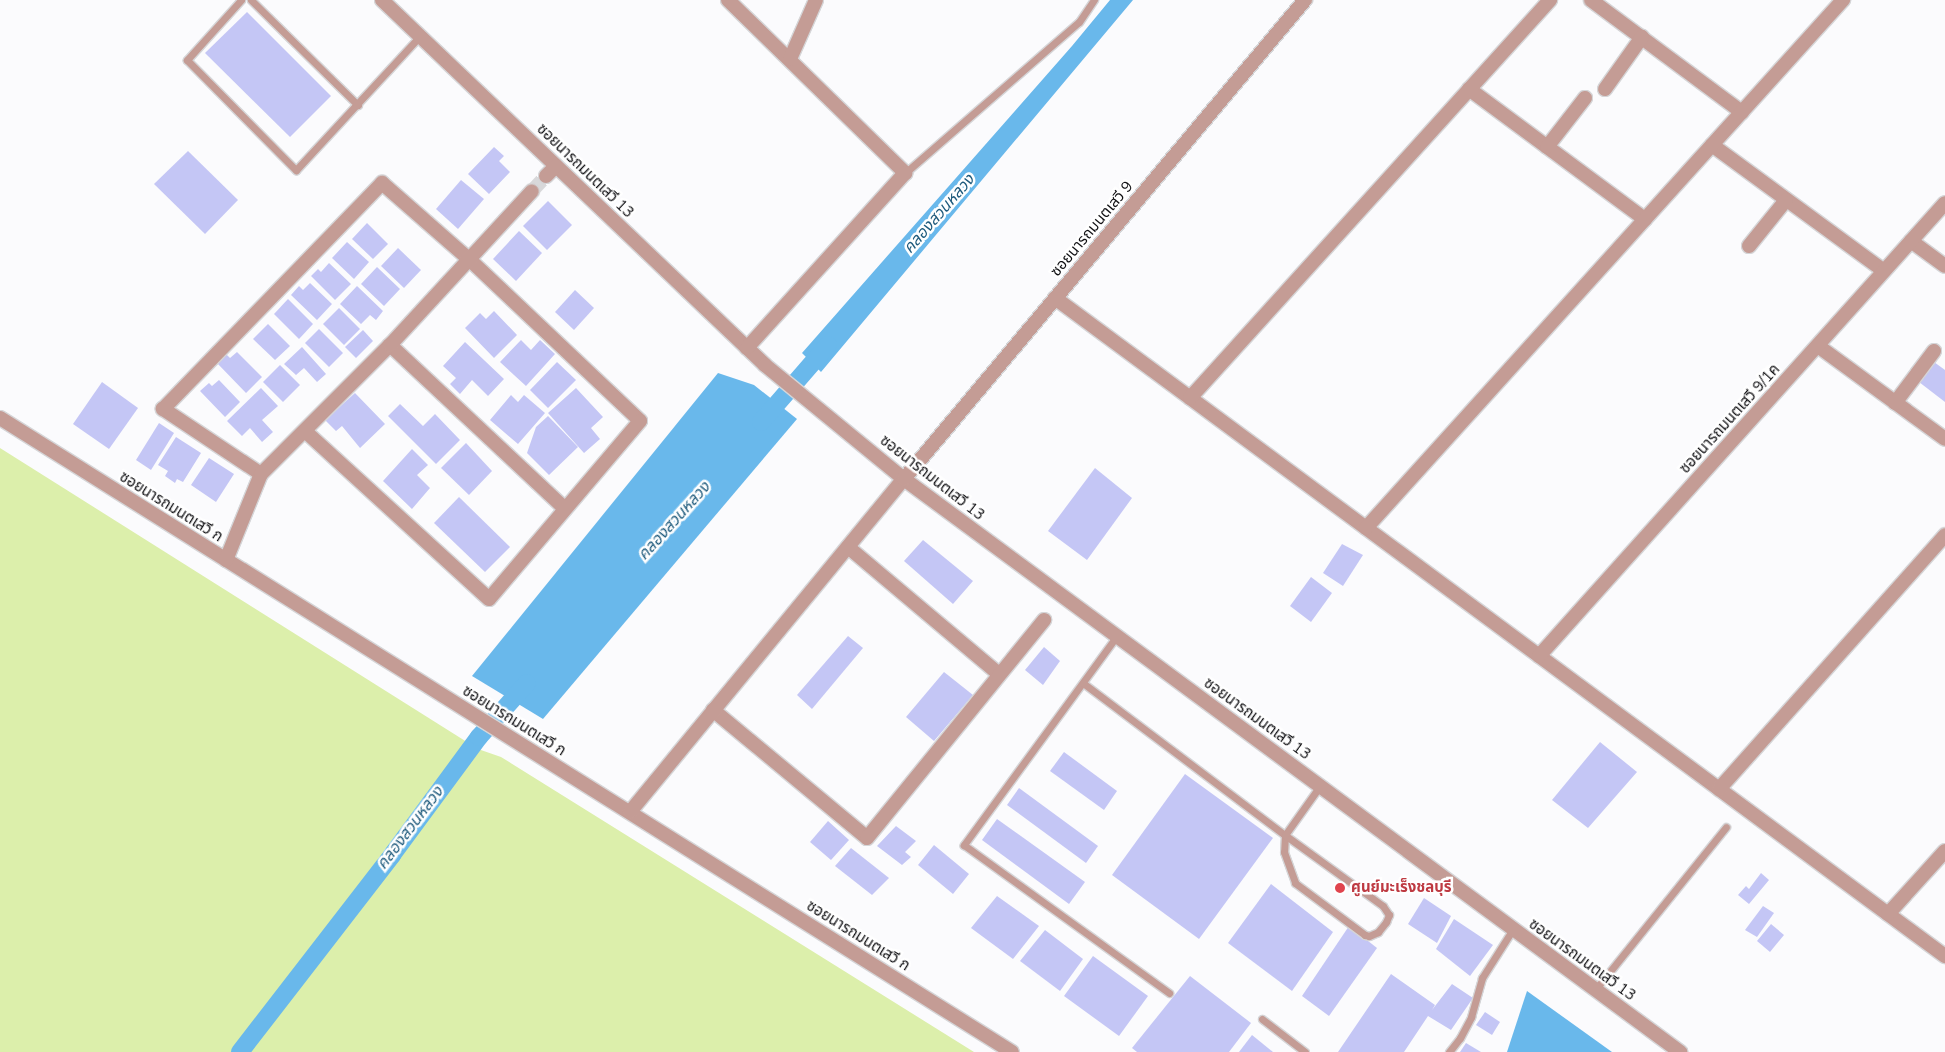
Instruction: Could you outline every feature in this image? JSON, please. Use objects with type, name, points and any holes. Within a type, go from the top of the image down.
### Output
[{"type":"street","name":"ซอยนารถมนตเสวี 13","points":[[382,0],[420,36],[551,171],[765,365],[904,479],[1680,1052]]},
{"type":"street","points":[[728,0],[905,173],[747,348]]},
{"type":"street","points":[[790,60],[816,0]]},
{"type":"street","name":"ซอยนารถมนตเสวี 9","points":[[630,812],[904,479],[1305,0]]},
{"type":"street","points":[[1190,398],[1550,0]]},
{"type":"street","points":[[1591,0],[1742,112]]},
{"type":"street","points":[[1366,528],[1843,0]]},
{"type":"street","points":[[1605,89],[1642,37]]},
{"type":"street","points":[[1469,89],[1645,219]]},
{"type":"street","points":[[1547,147],[1585,98]]},
{"type":"street","points":[[1712,145],[1884,271]]},
{"type":"street","points":[[261,474],[163,409],[382,183],[470,260],[640,421],[564,508],[489,599],[305,431]]},
{"type":"street","points":[[226,560],[261,474],[390,345],[532,191]]},
{"type":"street","points":[[1749,246],[1786,200]]},
{"type":"street","name":"ซอยนารถมนตเสวี 9/1ค","points":[[1539,656],[1945,203]]},
{"type":"street","points":[[1911,241],[1945,266]]},
{"type":"street","points":[[1055,298],[1945,956]]},
{"type":"street","points":[[390,345],[564,508]]},
{"type":"street","points":[[1818,346],[1945,439]]},
{"type":"street","points":[[1895,402],[1934,351]]},
{"type":"street","name":"ซอยนารถมนตเสวี ก","points":[[0,418],[1012,1052]]},
{"type":"street","points":[[1719,789],[1945,535]]},
{"type":"street","points":[[848,547],[999,674]]},
{"type":"street","points":[[714,710],[867,838],[1044,620]]},
{"type":"street","points":[[1888,914],[1945,851]]},
{"type":"lane","points":[[241,0],[187,60],[296,170],[420,36]]},
{"type":"lane","points":[[251,0],[358,105]]},
{"type":"lane","points":[[905,173],[1079,22],[1094,0]]},
{"type":"lane","points":[[1116,637],[964,845],[1169,993]]},
{"type":"lane","points":[[1083,683],[1285,835],[1382,906],[1389,915],[1378,932],[1365,935],[1294,883],[1284,852],[1285,835],[1320,786]]},
{"type":"lane","points":[[1595,990],[1726,827]]},
{"type":"lane","points":[[1449,1052],[1460,1038],[1471,1017],[1482,978],[1513,929]]},
{"type":"lane","points":[[1262,1019],[1305,1052]]},
{"type":"green space","points":[[0,448],[478,749],[501,757],[974,1052],[0,1052]]},
{"type":"water","points":[[1110,0],[1133,0],[821,372],[802,353],[1072,46]]},
{"type":"water","points":[[718,373],[754,385],[797,419],[543,719],[472,676]]},
{"type":"water","points":[[1527,991],[1612,1052],[1507,1052]]},
{"type":"building","points":[[247,12],[331,96],[290,137],[205,53]]},
{"type":"building","points":[[494,147],[504,156],[499,161],[510,172],[489,194],[468,174]]},
{"type":"building","points":[[188,151],[238,200],[205,234],[154,184]]},
{"type":"building","points":[[461,180],[484,199],[458,229],[436,209]]},
{"type":"building","points":[[548,201],[572,225],[547,250],[523,226]]},
{"type":"building","points":[[367,223],[388,244],[373,259],[352,239]]},
{"type":"building","points":[[519,231],[542,253],[516,281],[493,259]]},
{"type":"building","points":[[347,242],[369,262],[354,279],[332,258]]},
{"type":"building","points":[[398,248],[421,270],[404,288],[381,266]]},
{"type":"building","points":[[329,263],[351,284],[335,300],[311,276],[318,269],[321,272]]},
{"type":"building","points":[[377,267],[400,289],[384,306],[361,284]]},
{"type":"building","points":[[310,283],[332,304],[317,320],[291,295],[299,286],[303,290]]},
{"type":"building","points":[[357,286],[383,311],[376,320],[370,315],[361,324],[340,304]]},
{"type":"building","points":[[575,290],[594,308],[574,330],[555,312]]},
{"type":"building","points":[[288,299],[313,324],[299,339],[274,314]]},
{"type":"building","points":[[339,308],[360,329],[344,345],[323,324]]},
{"type":"building","points":[[494,311],[517,335],[494,358],[465,328],[480,313],[486,319]]},
{"type":"building","points":[[268,324],[290,346],[275,360],[253,339]]},
{"type":"building","points":[[319,329],[343,353],[329,367],[305,343]]},
{"type":"building","points":[[363,330],[373,341],[356,358],[345,347]]},
{"type":"building","points":[[521,340],[531,350],[540,340],[555,354],[526,386],[500,362]]},
{"type":"building","points":[[465,342],[504,379],[488,396],[472,380],[460,394],[450,384],[456,378],[443,366]]},
{"type":"building","points":[[302,347],[326,374],[317,382],[304,368],[296,375],[284,364]]},
{"type":"building","points":[[237,352],[262,377],[246,393],[217,363],[226,354],[230,358]]},
{"type":"building","points":[[557,362],[576,380],[548,408],[530,390]]},
{"type":"building","points":[[1934,362],[1945,370],[1945,402],[1919,382]]},
{"type":"building","points":[[280,365],[300,385],[283,402],[263,382]]},
{"type":"building","points":[[219,380],[240,402],[225,417],[200,391],[209,383],[212,386]]},
{"type":"building","points":[[102,382],[138,408],[109,449],[73,424]]},
{"type":"building","points":[[261,388],[278,406],[262,420],[273,432],[262,442],[250,428],[242,436],[227,421]]},
{"type":"building","points":[[576,388],[603,417],[591,428],[600,439],[584,453],[548,413]]},
{"type":"building","points":[[355,393],[385,424],[360,448],[342,426],[336,431],[325,420]]},
{"type":"building","points":[[511,395],[518,402],[524,395],[545,413],[518,444],[490,420]]},
{"type":"building","points":[[400,404],[423,426],[435,414],[460,440],[436,464],[388,416]]},
{"type":"building","points":[[548,416],[578,447],[549,475],[527,453],[536,427]]},
{"type":"building","points":[[159,423],[174,433],[151,470],[136,460]]},
{"type":"building","points":[[176,437],[201,453],[183,482],[177,479],[175,483],[165,476],[168,471],[158,465]]},
{"type":"building","points":[[466,443],[492,471],[469,495],[441,468]]},
{"type":"building","points":[[412,449],[428,465],[417,475],[430,488],[412,509],[383,481]]},
{"type":"building","points":[[209,458],[234,474],[216,502],[191,485]]},
{"type":"building","points":[[1095,468],[1132,498],[1087,560],[1048,531]]},
{"type":"building","points":[[459,497],[510,547],[485,572],[434,523]]},
{"type":"building","points":[[923,540],[973,581],[953,604],[904,561]]},
{"type":"building","points":[[1342,544],[1363,555],[1343,586],[1323,573]]},
{"type":"building","points":[[1311,577],[1332,593],[1311,622],[1290,606]]},
{"type":"building","points":[[848,636],[863,648],[812,709],[797,695]]},
{"type":"building","points":[[1044,647],[1060,661],[1043,685],[1025,670]]},
{"type":"building","points":[[944,672],[973,695],[934,741],[906,717]]},
{"type":"building","points":[[1600,742],[1637,772],[1588,828],[1552,800]]},
{"type":"building","points":[[1064,752],[1117,791],[1104,810],[1050,771]]},
{"type":"building","points":[[1185,774],[1273,838],[1199,939],[1112,875]]},
{"type":"building","points":[[1019,788],[1098,846],[1086,863],[1007,805]]},
{"type":"building","points":[[997,819],[1085,882],[1069,904],[982,840]]},
{"type":"building","points":[[828,821],[849,840],[831,860],[810,842]]},
{"type":"building","points":[[896,826],[916,841],[905,852],[911,857],[902,865],[877,846]]},
{"type":"building","points":[[934,845],[969,874],[953,894],[918,865]]},
{"type":"building","points":[[851,848],[889,878],[872,895],[835,866]]},
{"type":"building","points":[[1761,873],[1769,880],[1749,904],[1738,895],[1746,886],[1749,889]]},
{"type":"building","points":[[1271,884],[1333,932],[1292,991],[1228,943]]},
{"type":"building","points":[[997,896],[1039,926],[1013,959],[971,928]]},
{"type":"building","points":[[1424,898],[1451,916],[1437,943],[1408,924]]},
{"type":"building","points":[[1763,906],[1774,913],[1757,937],[1745,930]]},
{"type":"building","points":[[1454,919],[1493,945],[1470,976],[1436,949]]},
{"type":"building","points":[[1771,924],[1784,935],[1770,952],[1757,941]]},
{"type":"building","points":[[1349,926],[1377,948],[1329,1016],[1302,996]]},
{"type":"building","points":[[1045,930],[1083,959],[1060,991],[1020,961]]},
{"type":"building","points":[[1093,956],[1148,996],[1119,1036],[1064,996]]},
{"type":"building","points":[[1391,974],[1435,1005],[1432,1010],[1452,984],[1473,998],[1451,1030],[1428,1016],[1404,1052],[1338,1052]]},
{"type":"building","points":[[1190,976],[1251,1023],[1229,1052],[1137,1052],[1132,1048]]},
{"type":"building","points":[[1485,1012],[1500,1022],[1492,1035],[1476,1025]]},
{"type":"building","points":[[1252,1035],[1273,1052],[1239,1052]]},
{"type":"building","points":[[1466,1043],[1481,1052],[1460,1052]]},
{"type":"waterway","name":"คลองสวนหลวง","points":[[761,422],[828,345]]},
{"type":"waterway","name":"คลองสวนหลวง","points":[[240,1052],[392,855],[479,737],[527,683]]},
{"type":"tunnel","points":[[532,191],[546,176]]},
{"type":"place","name":"ศูนย์มะเร็งชลบุรี","points":[[1340,888]]}]
